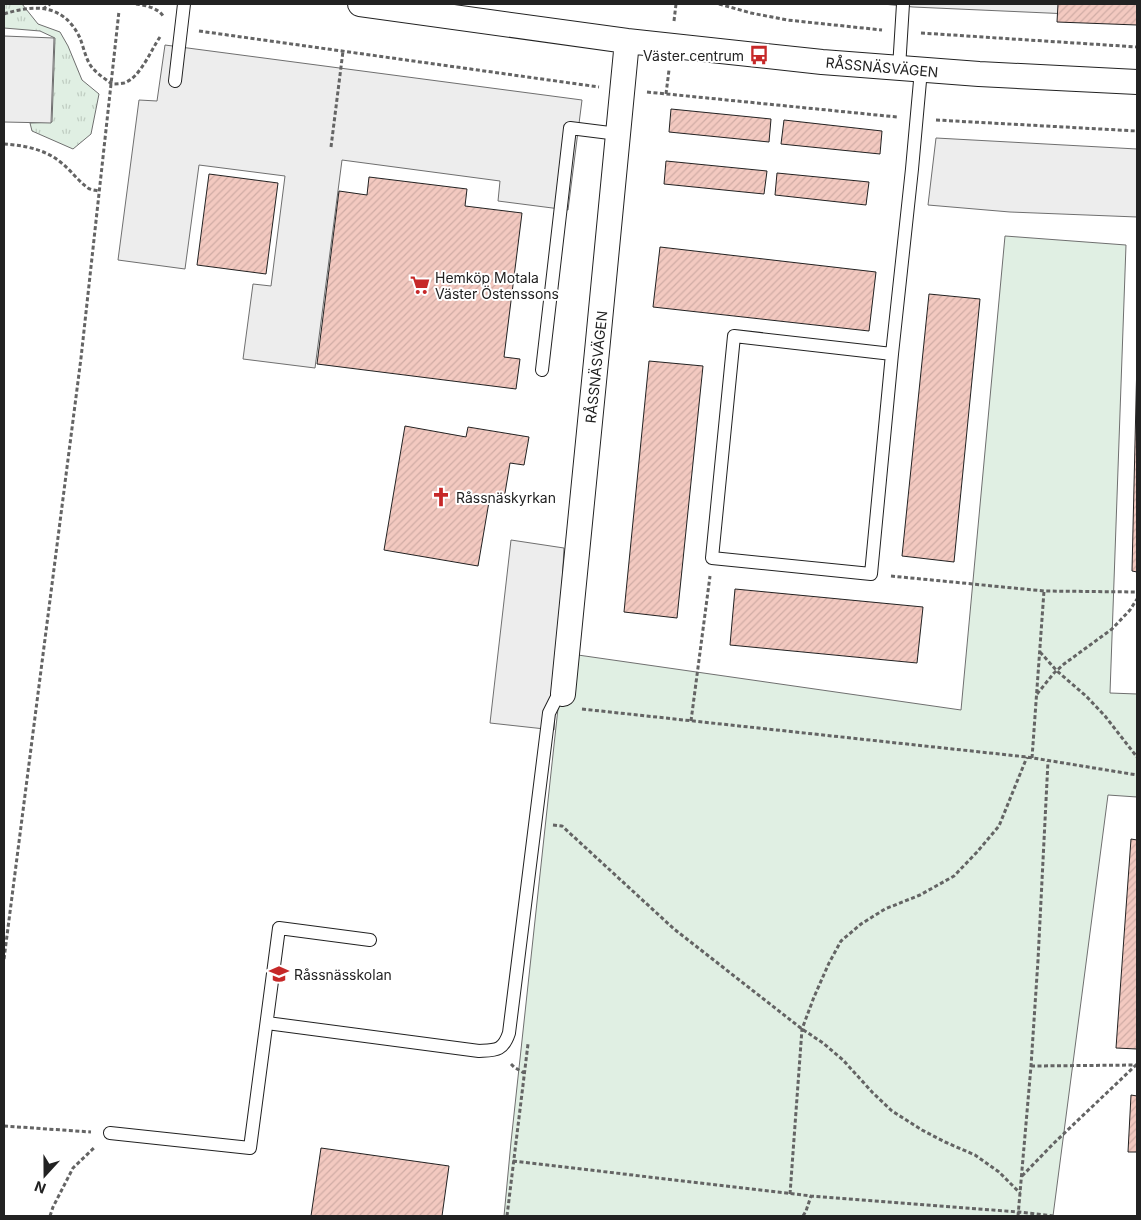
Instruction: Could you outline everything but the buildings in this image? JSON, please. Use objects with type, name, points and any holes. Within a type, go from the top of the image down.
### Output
[{"type":"street","name":"RÅSSNÄSVÄGEN","points":[[360,4],[627,41],[822,62],[1137,82]]},
{"type":"street","name":"RÅSSNÄSVÄGEN","points":[[571,701],[591,413],[627,41]]},
{"type":"lane","points":[[175,81],[184,4]]},
{"type":"lane","points":[[892,354],[734,336],[712,558],[871,574],[917,118],[910,69],[902,32],[903,4]]},
{"type":"lane","points":[[542,370],[570,128],[618,134]]},
{"type":"lane","points":[[267,1023],[479,1051],[493,1050],[501,1047],[506,1042],[509,1033],[549,713],[556,699],[571,701]]},
{"type":"lane","points":[[110,1133],[250,1148],[279,928],[370,940]]},
{"type":"path","points":[[43,9],[50,4]]},
{"type":"path","points":[[136,4],[144,5],[161,13],[166,29]]},
{"type":"path","points":[[719,4],[787,20],[902,32],[1137,47]]},
{"type":"path","points":[[4,14],[28,9],[43,9],[63,16],[71,22],[80,38],[90,64],[112,84],[124,83],[130,80],[144,64],[166,29],[172,27],[622,90],[917,118],[1137,131]]},
{"type":"path","points":[[4,959],[77,388],[119,11]]},
{"type":"path","points":[[331,147],[343,51]]},
{"type":"path","points":[[4,144],[36,149],[52,155],[89,189],[99,191]]},
{"type":"path","points":[[691,721],[712,558]]},
{"type":"path","points":[[871,574],[1044,591],[1137,592]]},
{"type":"path","points":[[1032,758],[1044,591]]},
{"type":"path","points":[[1037,694],[1064,664],[1112,629],[1130,610],[1137,599]]},
{"type":"path","points":[[1040,652],[1057,671],[1086,696],[1105,716],[1137,757]]},
{"type":"path","points":[[571,701],[691,721],[1026,757],[1137,775]]},
{"type":"path","points":[[790,1194],[802,1029],[829,963],[841,941],[861,924],[885,909],[920,895],[954,876],[977,852],[999,826],[1026,757]]},
{"type":"path","points":[[1018,1214],[1031,1066],[1048,761]]},
{"type":"path","points":[[554,825],[562,826],[674,929],[802,1029],[823,1043],[843,1060],[892,1111],[930,1134],[975,1155],[999,1172],[1020,1193]]},
{"type":"path","points":[[1031,1066],[1137,1065]]},
{"type":"path","points":[[1022,1176],[1054,1143],[1137,1065]]},
{"type":"path","points":[[4,1126],[110,1133]]},
{"type":"path","points":[[50,1216],[73,1168],[110,1133]]},
{"type":"path","points":[[514,1161],[790,1194],[1051,1216]]},
{"type":"path","points":[[803,1216],[810,1196]]},
{"type":"green space","points":[[4,4],[22,4],[38,24],[60,32],[82,80],[99,94],[91,134],[73,149],[32,131],[30,123],[52,122],[55,38],[40,31],[4,28]]},
{"type":"green space","points":[[1005,236],[1126,245],[1110,693],[1137,694],[1137,797],[1108,795],[1053,1216],[504,1216],[564,653],[961,710]]},
{"type":"shaded area","points":[[883,4],[1137,4],[1137,17],[913,7]]},
{"type":"shaded area","points":[[4,36],[54,38],[51,123],[4,122]]},
{"type":"shaded area","points":[[165,45],[582,100],[568,210],[498,201],[500,181],[342,160],[315,368],[243,359],[253,284],[271,286],[285,176],[199,165],[185,269],[118,260],[139,100],[157,101]]},
{"type":"shaded area","points":[[936,138],[1137,149],[1137,217],[1010,212],[928,205]]},
{"type":"shaded area","points":[[511,540],[564,548],[554,730],[490,723]]},
{"type":"place","name":"Väster centrum","points":[[759,55]]},
{"type":"place","name":"Hemköp Motala Väster Östenssons","points":[[420,285]]},
{"type":"place","name":"Råssnäskyrkan","points":[[441,497]]},
{"type":"place","name":"Råssnässkolan","points":[[279,974]]}]
